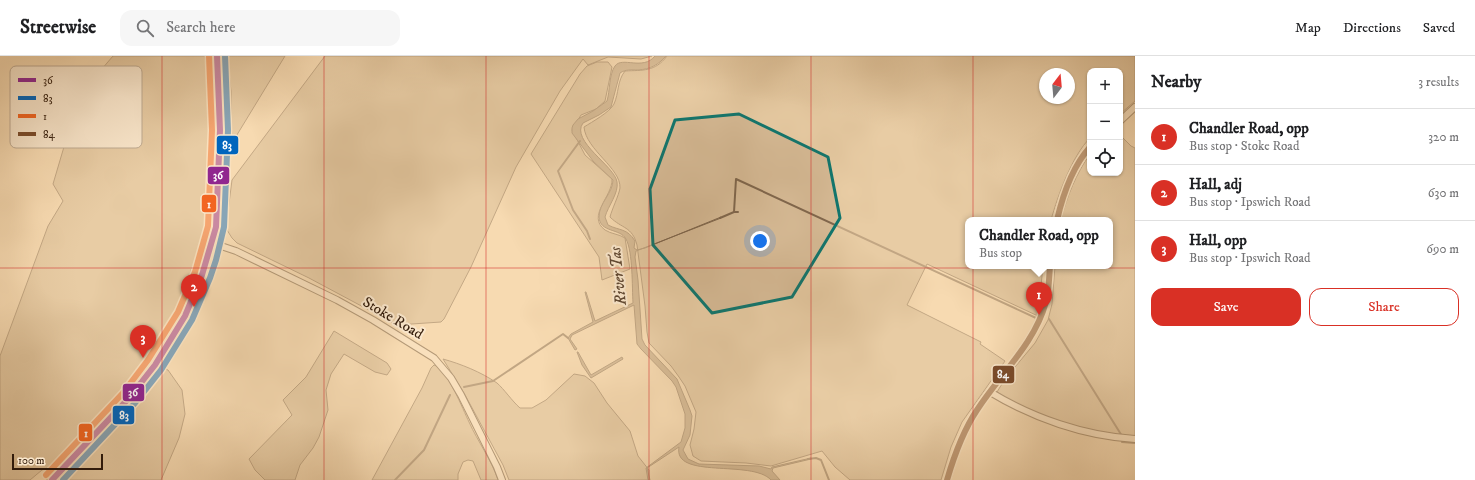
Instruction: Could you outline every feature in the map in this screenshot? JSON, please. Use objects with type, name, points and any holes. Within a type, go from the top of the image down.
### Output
[{"type":"highway","points":[[52,480],[129,398],[164,352],[185,316],[202,275],[216,227],[220,152],[220,103],[217,56]]},
{"type":"street","points":[[1123,119],[1135,108]]},
{"type":"street","points":[[1058,217],[1068,184],[1087,151]]},
{"type":"street","name":"Stoke Road","points":[[212,243],[236,251],[336,300],[373,320],[434,358],[451,378],[461,395],[498,467],[502,480]]},
{"type":"street","points":[[948,480],[955,453],[967,426],[982,401],[1012,364],[1032,334],[1044,308],[1050,269]]},
{"type":"street","points":[[990,392],[1026,411],[1064,426],[1090,433],[1135,439]]},
{"type":"highlighted area","points":[[739,114],[828,157],[840,218],[792,297],[712,313],[653,245],[650,189],[675,120]]},
{"type":"shaded area","points":[[113,56],[205,56],[211,110],[208,207],[211,226],[206,247],[197,257],[191,270],[190,295],[168,338],[151,363],[124,397],[65,461],[42,470],[30,480],[0,480],[0,356],[48,226],[63,201],[53,184],[64,148],[142,148],[142,66],[104,66]]},
{"type":"shaded area","points":[[227,56],[285,56],[232,143],[231,91]]},
{"type":"shaded area","points":[[325,56],[652,56],[641,59],[608,57],[588,65],[583,59],[560,91],[516,167],[471,267],[444,319],[441,322],[397,325],[309,278],[237,243],[227,230],[232,180]]},
{"type":"shaded area","points":[[655,56],[666,56],[650,68],[626,70],[620,73],[611,107],[583,123],[581,130],[583,138],[594,153],[609,169],[617,182],[615,195],[605,217],[608,225],[623,230],[629,234],[635,241],[634,248],[637,250],[641,249],[636,251],[635,257],[642,339],[645,345],[677,379],[690,410],[692,416],[690,435],[683,450],[688,459],[699,464],[759,466],[771,469],[772,467],[811,459],[773,468],[772,471],[780,480],[771,480],[761,474],[748,471],[700,466],[688,463],[680,457],[679,447],[647,468],[650,480],[648,480],[646,468],[681,442],[685,428],[685,414],[676,387],[672,381],[637,344],[634,305],[572,335],[570,339],[577,349],[575,350],[568,338],[571,334],[593,322],[585,292],[595,321],[633,303],[631,261],[626,239],[619,233],[603,226],[599,217],[601,207],[611,189],[613,180],[593,161],[572,133],[573,125],[578,119],[607,101],[613,69],[618,63],[639,63],[650,60]]},
{"type":"shaded area","points":[[667,56],[1135,56],[1135,101],[1123,111],[1123,68],[1087,68],[1087,141],[1077,155],[1066,176],[1052,217],[965,217],[965,269],[1043,269],[1038,316],[927,264],[907,305],[981,342],[980,344],[1005,361],[962,422],[951,447],[941,480],[850,480],[835,467],[822,451],[771,466],[746,463],[701,461],[693,456],[690,445],[696,412],[685,386],[679,377],[671,366],[649,343],[637,245],[632,234],[610,217],[620,188],[619,181],[610,166],[591,143],[586,135],[584,127],[612,107],[616,100],[622,75],[625,71],[653,68]]},
{"type":"shaded area","points":[[597,62],[608,62],[612,67],[605,101],[596,109],[581,115],[572,130],[585,155],[612,179],[609,192],[599,212],[598,219],[605,230],[625,238],[630,269],[602,280],[599,257],[531,154],[580,74],[587,66]]},
{"type":"shaded area","points":[[1123,138],[1135,148],[1135,437],[1109,435],[1057,421],[1010,400],[997,392],[1005,379],[1035,343],[1048,320],[1052,304],[1055,269],[1113,269],[1113,217],[1062,217],[1072,186],[1087,158],[1087,176],[1123,176]]},
{"type":"shaded area","points":[[721,217],[721,218],[670,238]]},
{"type":"shaded area","points":[[334,331],[387,363],[391,369],[387,375],[375,372],[344,354],[331,374],[326,390],[328,410],[319,437],[313,448],[300,465],[295,480],[265,480],[255,470],[249,459],[292,415],[283,400],[306,377]]},
{"type":"shaded area","points":[[577,352],[591,375],[622,357],[623,359],[591,378],[582,365]]},
{"type":"shaded area","points":[[443,359],[457,363],[491,379],[500,386],[520,408],[532,408],[546,400],[574,374],[585,376],[594,383],[607,403],[630,431],[638,456],[649,470],[649,480],[509,480],[503,465],[464,393]]},
{"type":"shaded area","points":[[434,365],[444,373],[449,381],[492,465],[498,480],[481,480],[473,461],[468,460],[463,462],[458,474],[458,480],[372,480],[422,388],[431,368]]},
{"type":"shaded area","points":[[158,367],[168,370],[182,390],[185,414],[179,438],[161,480],[57,480],[109,425]]},
{"type":"waterway","points":[[580,141],[558,171],[573,210],[587,231],[590,239]]},
{"type":"waterway","points":[[734,212],[736,179],[1036,318]]},
{"type":"waterway","points":[[720,218],[734,212],[738,212]]},
{"type":"waterway","points":[[1049,319],[1122,436]]},
{"type":"waterway","points":[[464,387],[493,381],[563,334],[568,338]]},
{"type":"waterway","points":[[395,480],[424,450],[450,395]]},
{"type":"waterway","points":[[1122,442],[1135,443]]},
{"type":"waterway","points":[[808,459],[816,458],[821,460],[829,480]]},
{"type":"transit line","name":"1","points":[[46,475],[123,393],[148,360],[178,312],[195,272],[208,226],[212,130],[209,56]]},
{"type":"transit line","name":"36","points":[[52,480],[129,398],[155,365],[185,316],[202,275],[216,227],[220,130],[217,56]]},
{"type":"transit line","name":"83","points":[[63,480],[135,403],[161,370],[192,320],[210,278],[224,227],[228,130],[225,56]]},
{"type":"transit line","name":"84","points":[[1058,217],[1069,181],[1078,163],[1087,151]]},
{"type":"transit line","name":"84","points":[[947,480],[959,444],[967,426],[986,397],[1025,346],[1041,318],[1047,298],[1050,269]]},
{"type":"place","name":"Hall, adj","points":[[194,307]]},
{"type":"place","name":"Chandler Road, opp","points":[[1039,315]]},
{"type":"place","name":"Hall, opp","points":[[143,358]]},
{"type":"water label","name":"River Tas","points":[[618,276]]}]
